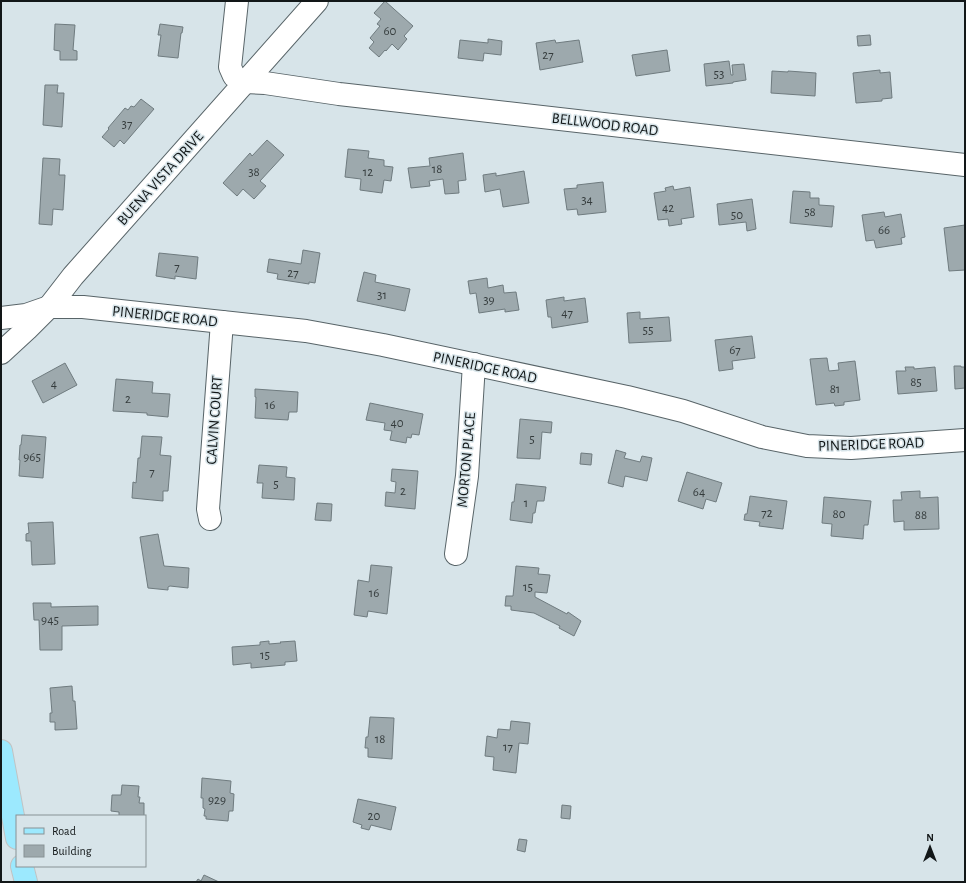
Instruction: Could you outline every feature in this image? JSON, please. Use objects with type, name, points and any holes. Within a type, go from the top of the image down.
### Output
[{"type":"main road","points":[[1,751],[16,833]]},
{"type":"main road","points":[[22,867],[26,882]]},
{"type":"street","points":[[237,1],[230,67],[234,76],[245,82]]},
{"type":"street","name":"BUENA VISTA DRIVE","points":[[1,353],[28,330],[49,308],[73,276],[317,1]]},
{"type":"street","name":"BELLWOOD ROAD","points":[[245,82],[265,83],[339,94],[965,165]]},
{"type":"street","name":"PINERIDGE ROAD","points":[[1,318],[26,315],[49,308],[83,307],[306,331],[383,345],[627,397],[683,411],[762,437],[807,446],[851,448],[965,440]]},
{"type":"street","name":"CALVIN COURT","points":[[210,519],[208,509],[222,322]]},
{"type":"street","name":"MORTON PLACE","points":[[456,554],[467,476],[474,364]]},
{"type":"building","points":[[385,1],[413,26],[404,36],[407,39],[398,50],[392,44],[379,57],[369,48],[374,42],[370,38],[380,26],[377,24],[381,19],[374,13]]},
{"type":"building","points":[[55,24],[75,25],[73,50],[77,51],[77,60],[60,60],[60,51],[54,50]]},
{"type":"building","points":[[160,24],[183,27],[178,58],[158,56],[161,35],[158,35]]},
{"type":"building","points":[[870,35],[871,45],[858,46],[857,36]]},
{"type":"building","points":[[488,39],[502,41],[501,55],[484,53],[483,61],[458,58],[460,40],[488,43]]},
{"type":"building","points":[[555,40],[556,43],[579,40],[583,62],[540,70],[536,43]]},
{"type":"building","points":[[667,50],[670,71],[636,76],[632,55]]},
{"type":"building","points":[[729,61],[731,75],[733,75],[732,65],[744,64],[746,80],[706,86],[704,64]]},
{"type":"building","points":[[880,70],[880,73],[890,72],[892,98],[882,99],[882,101],[856,103],[853,73]]},
{"type":"building","points":[[772,71],[816,73],[815,96],[771,93]]},
{"type":"building","points":[[45,85],[58,85],[57,93],[64,93],[62,127],[43,125]]},
{"type":"building","points":[[141,99],[154,109],[124,144],[120,140],[114,147],[102,137],[125,108],[128,110],[131,106],[134,107]]},
{"type":"building","points":[[267,140],[284,155],[260,181],[266,186],[254,199],[243,189],[237,196],[223,183],[250,153],[252,156]]},
{"type":"building","points":[[348,149],[369,151],[368,158],[384,160],[384,166],[393,167],[391,181],[384,180],[382,193],[360,190],[361,179],[345,177]]},
{"type":"building","points":[[463,153],[466,180],[458,181],[459,193],[445,194],[443,179],[429,181],[430,186],[411,188],[408,168],[430,166],[429,158]]},
{"type":"building","points":[[43,158],[60,159],[59,175],[65,175],[63,210],[53,209],[52,225],[39,224]]},
{"type":"building","points":[[524,171],[529,203],[503,207],[500,189],[485,192],[483,175],[496,173],[496,176]]},
{"type":"building","points":[[603,182],[606,212],[578,215],[577,209],[567,210],[564,189],[577,188],[577,185]]},
{"type":"building","points":[[673,186],[674,190],[690,187],[694,217],[681,219],[682,224],[669,226],[668,219],[658,220],[654,193],[666,191],[665,188]]},
{"type":"building","points":[[793,191],[810,192],[810,198],[819,198],[819,205],[834,206],[832,227],[790,223]]},
{"type":"building","points":[[752,199],[756,229],[747,231],[746,222],[719,225],[717,204]]},
{"type":"building","points":[[884,212],[885,217],[901,214],[905,237],[901,238],[902,244],[876,248],[874,240],[866,241],[862,215]]},
{"type":"building","points":[[965,225],[965,270],[949,271],[944,228]]},
{"type":"building","points":[[303,250],[320,253],[315,283],[309,282],[309,284],[277,279],[278,274],[267,272],[269,259],[301,264]]},
{"type":"building","points":[[159,253],[198,257],[196,279],[175,276],[175,279],[156,276]]},
{"type":"building","points":[[364,272],[376,275],[375,282],[410,289],[405,311],[357,301]]},
{"type":"building","points":[[487,278],[488,288],[503,285],[504,293],[516,292],[519,310],[505,312],[505,309],[479,313],[476,293],[470,294],[468,281]]},
{"type":"building","points":[[564,297],[564,301],[585,298],[588,322],[552,328],[551,317],[548,317],[546,300]]},
{"type":"building","points":[[640,312],[640,319],[669,317],[671,341],[629,343],[627,313]]},
{"type":"building","points":[[752,336],[755,358],[732,361],[733,369],[719,371],[715,340]]},
{"type":"building","points":[[827,358],[829,371],[839,370],[838,363],[855,361],[860,400],[844,402],[844,405],[835,406],[834,403],[816,405],[810,359]]},
{"type":"building","points":[[65,363],[77,385],[43,403],[32,381]]},
{"type":"building","points":[[954,366],[965,367],[965,388],[955,389]]},
{"type":"building","points":[[905,367],[914,367],[914,369],[935,367],[937,391],[898,394],[896,371],[906,371]]},
{"type":"building","points":[[116,379],[153,382],[152,393],[170,394],[168,417],[147,415],[147,413],[113,411]]},
{"type":"building","points":[[255,389],[298,392],[297,412],[289,412],[288,420],[255,418]]},
{"type":"building","points":[[370,403],[423,414],[419,435],[412,434],[411,438],[407,437],[406,443],[390,440],[392,431],[384,430],[385,423],[366,420]]},
{"type":"building","points":[[520,419],[552,422],[551,433],[542,432],[540,459],[517,458]]},
{"type":"building","points":[[22,435],[46,437],[43,478],[19,476],[20,445]]},
{"type":"building","points":[[142,436],[162,437],[160,455],[171,456],[168,491],[163,491],[163,501],[132,498],[133,482],[136,483]]},
{"type":"building","points":[[616,450],[626,453],[624,458],[640,462],[642,456],[652,458],[647,481],[625,476],[623,487],[608,483]]},
{"type":"building","points":[[581,453],[592,454],[591,465],[580,464]]},
{"type":"building","points":[[259,465],[287,467],[286,477],[295,478],[294,500],[262,498],[263,483],[257,483]]},
{"type":"building","points":[[392,469],[418,471],[415,509],[385,506],[386,492],[395,493],[396,482],[391,481]]},
{"type":"building","points":[[687,472],[722,483],[716,502],[706,499],[703,509],[678,501]]},
{"type":"building","points":[[516,484],[546,487],[544,501],[537,501],[535,513],[533,513],[532,523],[510,520]]},
{"type":"building","points":[[920,491],[920,498],[938,497],[939,529],[904,530],[904,521],[894,522],[893,500],[902,500],[901,492]]},
{"type":"building","points":[[750,496],[787,501],[783,529],[759,526],[760,522],[744,520],[745,514],[747,514]]},
{"type":"building","points":[[824,497],[871,501],[868,525],[864,525],[863,539],[831,536],[832,524],[822,523]]},
{"type":"building","points":[[317,503],[332,504],[331,521],[315,520]]},
{"type":"building","points":[[53,522],[55,564],[32,565],[31,541],[26,541],[26,534],[29,533],[28,523]]},
{"type":"building","points":[[158,534],[164,566],[189,568],[188,588],[170,586],[168,587],[168,590],[148,588],[140,537]]},
{"type":"building","points":[[371,565],[392,567],[387,614],[368,611],[367,617],[354,615],[358,580],[369,582]]},
{"type":"building","points":[[516,566],[539,568],[538,574],[550,575],[547,593],[535,592],[535,597],[567,614],[568,612],[581,621],[574,636],[559,628],[560,626],[534,613],[511,610],[511,606],[505,606],[506,596],[513,596]]},
{"type":"building","points":[[33,603],[51,603],[51,607],[98,606],[98,625],[62,626],[62,650],[40,650],[39,620],[34,620]]},
{"type":"building","points":[[269,641],[269,644],[295,641],[297,661],[285,662],[285,665],[251,668],[251,663],[233,665],[232,647],[260,645],[260,642]]},
{"type":"building","points":[[72,686],[73,701],[75,701],[77,729],[55,730],[55,722],[50,722],[50,713],[52,713],[50,688]]},
{"type":"building","points":[[370,717],[394,718],[392,759],[368,757],[368,748],[365,748],[366,737],[368,737]]},
{"type":"building","points":[[511,721],[530,723],[528,744],[519,743],[516,773],[493,770],[494,757],[485,756],[487,736],[497,738],[498,729],[510,730]]},
{"type":"building","points":[[202,778],[231,781],[230,793],[234,794],[233,811],[229,811],[228,821],[206,819],[206,816],[204,816],[205,809],[203,808],[203,798],[201,798]]},
{"type":"building","points":[[122,785],[139,786],[139,803],[144,803],[144,815],[119,815],[119,812],[111,811],[112,795],[121,795]]},
{"type":"building","points":[[358,799],[396,807],[391,830],[371,825],[369,830],[361,828],[362,825],[353,822]]},
{"type":"building","points":[[562,805],[571,806],[570,819],[561,818]]},
{"type":"building","points":[[519,839],[527,840],[525,852],[517,850]]},
{"type":"building","points":[[204,875],[219,882],[196,882],[198,879],[201,881]]}]
